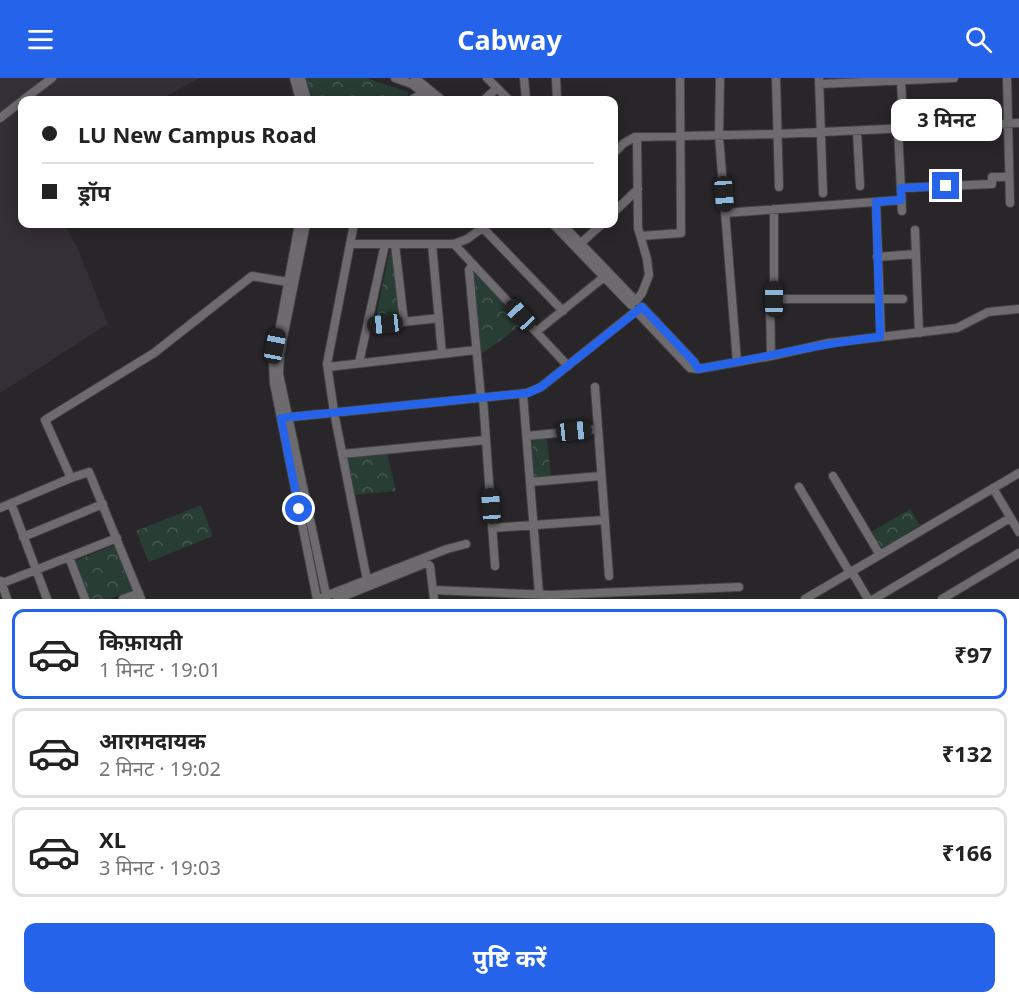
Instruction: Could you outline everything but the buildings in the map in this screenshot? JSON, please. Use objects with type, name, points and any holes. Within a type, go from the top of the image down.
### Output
[{"type":"street","points":[[29,96],[52,78]]},
{"type":"street","points":[[294,78],[299,96]]},
{"type":"street","points":[[300,78],[306,96]]},
{"type":"street","points":[[396,78],[425,91]]},
{"type":"street","points":[[415,78],[430,96]]},
{"type":"street","points":[[488,78],[505,96]]},
{"type":"street","points":[[524,78],[526,96]]},
{"type":"street","points":[[556,78],[557,96]]},
{"type":"street","points":[[640,236],[681,233],[680,78]]},
{"type":"street","points":[[720,78],[719,136],[737,362]]},
{"type":"street","points":[[776,78],[779,187]]},
{"type":"street","points":[[823,193],[819,81],[954,78]]},
{"type":"street","points":[[1007,78],[1010,203]]},
{"type":"street","points":[[902,79],[902,211]]},
{"type":"street","points":[[489,96],[498,88]]},
{"type":"street","points":[[417,96],[425,91]]},
{"type":"street","points":[[0,118],[18,105]]},
{"type":"street","points":[[618,149],[624,143],[637,137],[778,134],[1019,123]]},
{"type":"street","points":[[857,131],[860,186]]},
{"type":"street","points":[[284,418],[523,394],[541,387],[568,366],[636,306],[649,275],[638,228],[637,137]]},
{"type":"street","points":[[901,188],[992,184],[992,177],[1019,175]]},
{"type":"street","points":[[618,208],[638,189]]},
{"type":"street","points":[[725,213],[901,200]]},
{"type":"street","points":[[876,202],[880,337]]},
{"type":"street","points":[[774,209],[774,299]]},
{"type":"street","points":[[291,282],[298,228]]},
{"type":"street","points":[[305,228],[273,364],[322,598],[447,549],[466,544]]},
{"type":"street","points":[[353,228],[328,367],[334,412],[367,580]]},
{"type":"street","points":[[350,244],[454,244],[467,239],[480,228]]},
{"type":"street","points":[[487,228],[563,310]]},
{"type":"street","points":[[557,228],[604,277],[636,306]]},
{"type":"street","points":[[566,228],[690,368],[698,369],[771,356],[829,343],[957,328],[988,312],[1019,309]]},
{"type":"street","points":[[581,243],[598,228]]},
{"type":"street","points":[[915,230],[919,333]]},
{"type":"street","points":[[359,363],[385,244]]},
{"type":"street","points":[[395,244],[404,322]]},
{"type":"street","points":[[432,244],[442,354]]},
{"type":"street","points":[[454,244],[568,366]]},
{"type":"street","points":[[877,257],[916,254]]},
{"type":"street","points":[[473,264],[469,270],[486,440],[495,566]]},
{"type":"street","points":[[71,478],[45,420],[154,353],[252,276],[291,282]]},
{"type":"street","points":[[536,332],[604,277]]},
{"type":"street","points":[[771,356],[770,299],[903,299]]},
{"type":"street","points":[[367,326],[439,318]]},
{"type":"street","points":[[328,367],[476,350]]},
{"type":"street","points":[[595,387],[609,576]]},
{"type":"street","points":[[523,394],[539,594]]},
{"type":"street","points":[[527,436],[598,429]]},
{"type":"street","points":[[342,454],[486,440]]},
{"type":"street","points":[[0,508],[89,472],[140,596],[123,599]]},
{"type":"street","points":[[806,599],[1019,473]]},
{"type":"street","points":[[530,482],[602,476]]},
{"type":"street","points":[[833,476],[880,555]]},
{"type":"street","points":[[799,487],[868,599]]},
{"type":"street","points":[[993,488],[1019,532]]},
{"type":"street","points":[[11,503],[47,599]]},
{"type":"street","points":[[23,537],[103,504]]},
{"type":"street","points":[[874,599],[1010,518]]},
{"type":"street","points":[[492,528],[605,520]]},
{"type":"street","points":[[7,599],[1,583],[117,538]]},
{"type":"street","points":[[942,599],[1019,553]]},
{"type":"street","points":[[69,557],[85,599]]},
{"type":"street","points":[[337,599],[426,564],[430,566],[433,595],[739,587]]},
{"type":"shaded area","points":[[0,78],[200,78],[166,96],[18,96],[18,228],[66,228],[78,249],[108,324],[0,393]]},
{"type":"green space","points":[[306,78],[366,78],[408,92],[408,96],[312,96]]},
{"type":"green space","points":[[392,249],[400,317],[375,321],[390,250]]},
{"type":"green space","points":[[474,273],[523,324],[481,354]]},
{"type":"green space","points":[[547,438],[551,477],[534,478],[532,439]]},
{"type":"green space","points":[[387,453],[396,491],[354,495],[345,457]]},
{"type":"green space","points":[[201,505],[213,536],[149,562],[136,531]]},
{"type":"green space","points":[[910,509],[920,525],[881,549],[871,532]]},
{"type":"green space","points":[[115,545],[132,590],[110,599],[90,599],[75,561]]},
{"type":"route","points":[[299,509],[281,418],[528,393],[541,387],[642,307],[698,369],[829,343],[880,337],[876,202],[901,200],[901,188],[946,186]]}]
